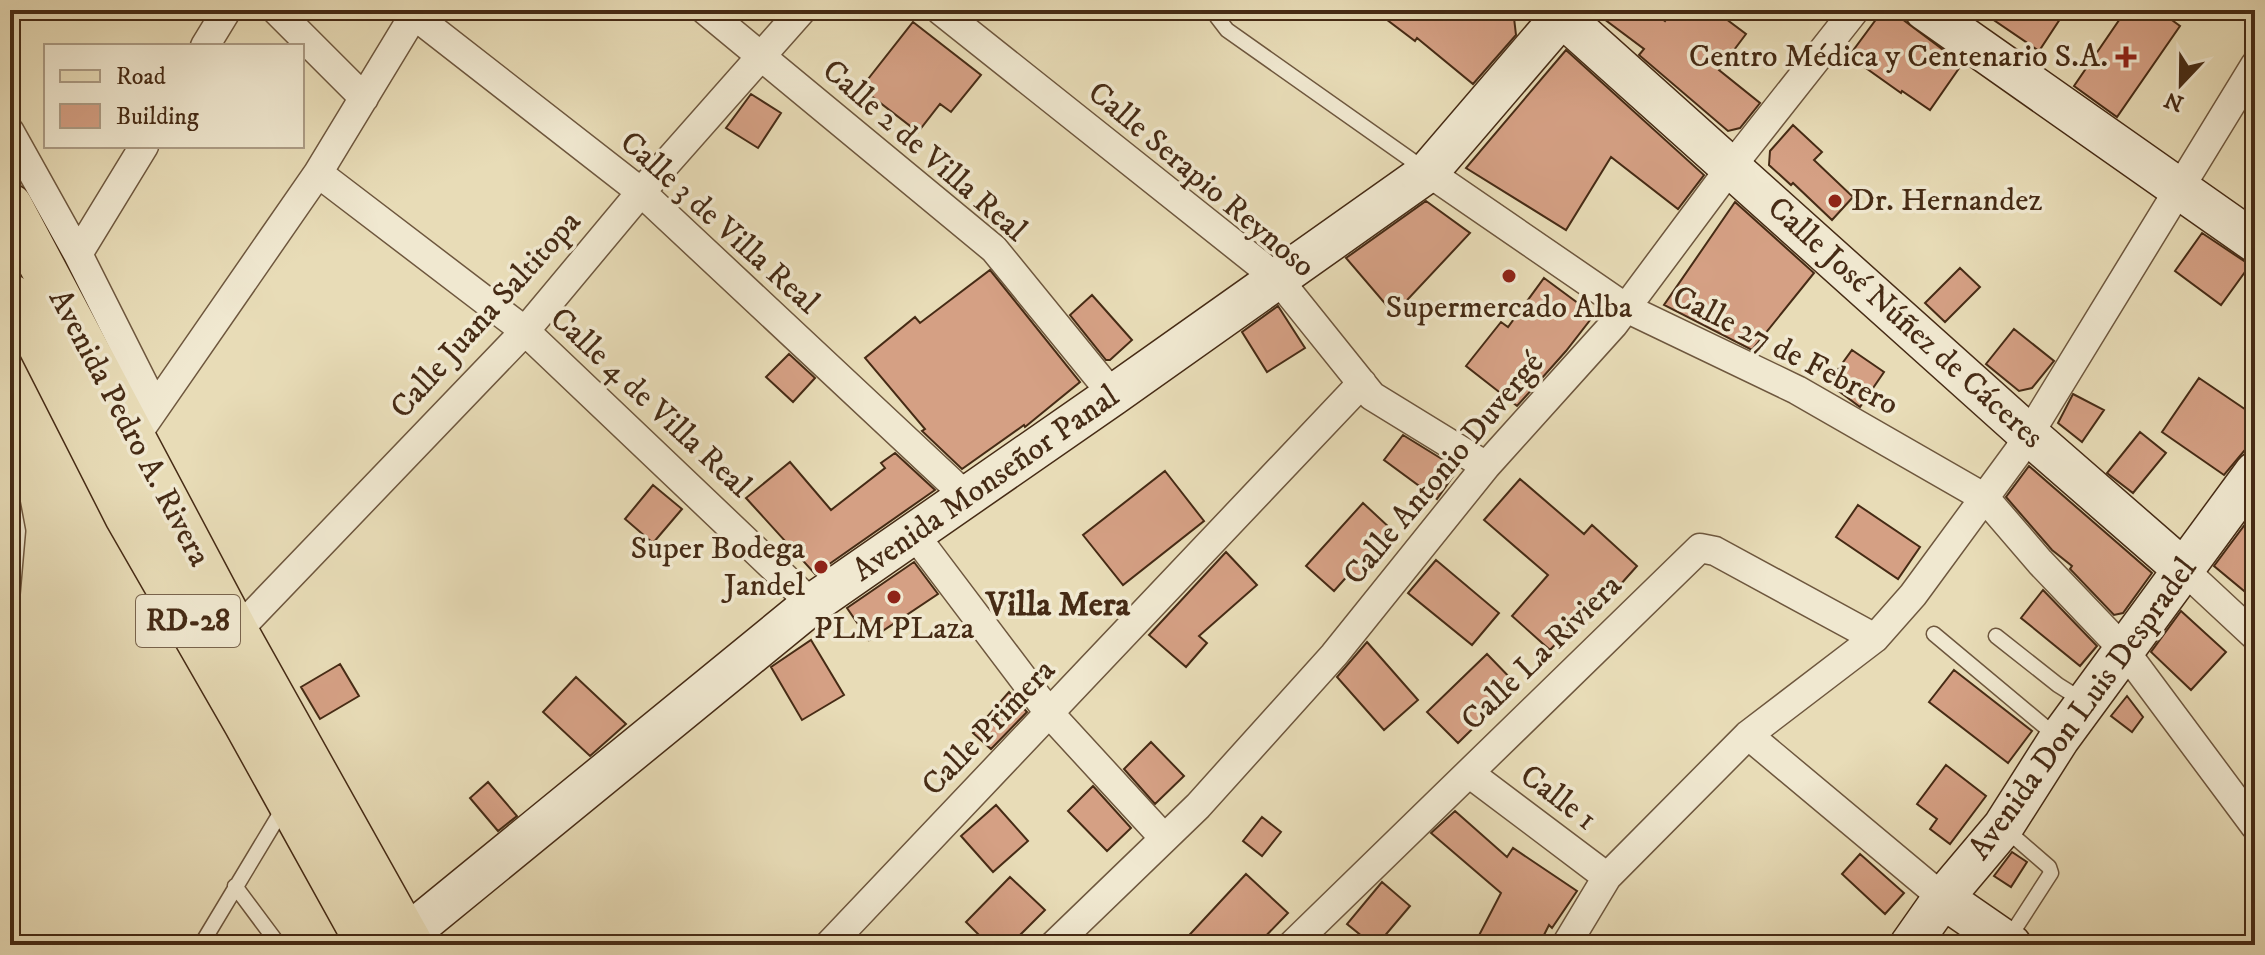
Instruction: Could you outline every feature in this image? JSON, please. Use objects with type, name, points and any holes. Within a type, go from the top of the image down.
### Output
[{"type":"main road","points":[[1925,10],[2255,242]]},
{"type":"main road","name":"Avenida Monseñor Panal","points":[[394,943],[812,604],[1428,172],[1561,12]]},
{"type":"main road","name":"Calle José Núñez de Cáceres","points":[[1561,12],[2028,434],[2183,569]]},
{"type":"main road","name":"Avenida Pedro A. Rivera","points":[[10,206],[38,335],[145,422],[220,640],[289,799],[394,943]]},
{"type":"main road","name":"Avenida Pedro A. Rivera","points":[[10,296],[38,335],[127,516],[220,640],[394,943]]},
{"type":"main road","name":"Avenida Don Luis Despradel","points":[[1910,945],[1943,898],[2003,827],[2059,739],[2255,472]]},
{"type":"main road","points":[[1943,898],[2009,943]]},
{"type":"street","points":[[206,44],[227,10]]},
{"type":"street","points":[[276,10],[364,98]]},
{"type":"street","name":"Calle 2 de Villa Real","points":[[705,10],[994,249],[1113,395]]},
{"type":"street","name":"Calle Juana Saltitopa","points":[[220,640],[525,331],[641,192],[802,10]]},
{"type":"street","name":"Calle Serapio Reynoso","points":[[940,10],[1278,279],[1372,396],[1486,466]]},
{"type":"street","name":"Calle Antonio Duvergé","points":[[1054,945],[1198,806],[1334,655],[1486,466],[1626,308],[1731,167],[1855,10]]},
{"type":"street","points":[[145,422],[318,173],[416,12]]},
{"type":"street","name":"Calle 3 de Villa Real","points":[[416,12],[641,192],[966,496]]},
{"type":"street","points":[[1566,945],[1607,877],[1748,735],[1875,638],[1913,595],[2028,434],[2255,65]]},
{"type":"street","points":[[10,132],[78,254],[145,422]]},
{"type":"street","points":[[78,254],[143,148]]},
{"type":"street","name":"Calle 27 de Febrero","points":[[1428,172],[1626,308],[1797,390],[1985,498],[2040,562],[2124,650],[2255,826]]},
{"type":"street","name":"Calle 4 de Villa Real","points":[[318,173],[525,331],[812,604]]},
{"type":"street","name":"Calle Primera","points":[[829,945],[1362,383]]},
{"type":"street","points":[[914,534],[1050,714],[1164,838]]},
{"type":"street","name":"Calle La Riviera","points":[[1308,940],[1469,773],[1700,548],[1715,551],[1875,638]]},
{"type":"street","name":"Calle José Núñez de Cáceres","points":[[2183,569],[2255,636]]},
{"type":"street","points":[[1748,735],[1943,898]]},
{"type":"street","name":"Calle 1","points":[[1469,773],[1607,877]]},
{"type":"lane","name":"Calle 27 de Febrero","points":[[1218,10],[1217,17],[1227,30],[1428,172]]},
{"type":"lane","points":[[10,489],[18,531],[10,623]]},
{"type":"lane","points":[[1934,634],[2059,739]]},
{"type":"lane","points":[[1996,636],[2058,685],[2086,702]]},
{"type":"lane","points":[[201,945],[289,799]]},
{"type":"lane","points":[[2003,827],[2049,867],[2051,873],[2009,943]]},
{"type":"lane","points":[[235,886],[279,945]]},
{"type":"building","points":[[1374,10],[1505,10],[1514,18],[1516,35],[1473,84],[1417,38],[1415,41]]},
{"type":"building","points":[[1592,10],[1650,10],[1665,21],[1673,10],[1714,10],[1746,34],[1719,70],[1760,103],[1740,128],[1728,131],[1639,55],[1644,49]]},
{"type":"building","points":[[1883,10],[1890,10],[1962,64],[1930,110],[1849,56]]},
{"type":"building","points":[[1979,10],[2066,10],[2039,51]]},
{"type":"building","name":"Centro Médica y Centenario S.A.","points":[[2126,10],[2158,10],[2180,26],[2117,117],[2074,86]]},
{"type":"building","points":[[913,22],[981,75],[951,112],[940,104],[918,132],[861,88]]},
{"type":"building","points":[[1566,50],[1704,175],[1678,209],[1611,157],[1566,230],[1466,168]]},
{"type":"building","points":[[751,94],[781,113],[758,148],[726,128]]},
{"type":"building","points":[[1793,125],[1822,152],[1814,160],[1853,197],[1832,220],[1769,165],[1770,151]]},
{"type":"building","points":[[1426,201],[1470,233],[1394,314],[1346,258]]},
{"type":"building","points":[[1735,202],[1814,273],[1752,350],[1664,305]]},
{"type":"building","points":[[2202,233],[2250,265],[2221,305],[2175,271]]},
{"type":"building","points":[[1960,268],[1980,287],[1945,322],[1925,303]]},
{"type":"building","points":[[990,270],[1080,382],[1025,427],[962,469],[922,431],[925,429],[865,358],[915,317],[920,323]]},
{"type":"building","points":[[1544,278],[1594,315],[1517,406],[1466,366],[1501,322],[1508,327]]},
{"type":"building","points":[[1092,295],[1132,340],[1110,360],[1106,360],[1070,315]]},
{"type":"building","points":[[1278,306],[1305,348],[1267,372],[1242,332]]},
{"type":"building","points":[[2014,329],[2054,361],[2032,388],[2019,391],[1986,364]]},
{"type":"building","points":[[1852,350],[1884,372],[1860,407],[1828,383]]},
{"type":"building","points":[[789,354],[815,378],[793,402],[766,377]]},
{"type":"building","points":[[2199,378],[2255,416],[2255,438],[2224,475],[2162,432]]},
{"type":"building","points":[[2073,394],[2104,410],[2082,442],[2058,423]]},
{"type":"building","points":[[2140,432],[2166,453],[2133,493],[2107,473]]},
{"type":"building","points":[[1403,435],[1458,469],[1437,499],[1384,460]]},
{"type":"building","points":[[895,453],[935,490],[815,574],[746,498],[790,462],[831,510],[885,468],[881,463]]},
{"type":"building","points":[[2029,466],[2152,573],[2123,613],[2114,615],[2006,497]]},
{"type":"building","points":[[1165,471],[1204,521],[1123,585],[1083,535]]},
{"type":"building","points":[[1520,479],[1584,534],[1592,525],[1637,566],[1612,594],[1606,589],[1550,650],[1512,616],[1548,575],[1484,520]]},
{"type":"building","points":[[653,485],[682,509],[653,543],[625,519]]},
{"type":"building","points":[[1363,503],[1391,529],[1377,544],[1386,553],[1360,582],[1350,573],[1334,591],[1306,566]]},
{"type":"building","points":[[1858,505],[1920,547],[1898,579],[1836,537]]},
{"type":"building","points":[[2255,511],[2255,600],[2214,566]]},
{"type":"building","points":[[1226,552],[1257,585],[1199,636],[1207,643],[1186,667],[1149,635]]},
{"type":"building","points":[[1436,560],[1499,613],[1472,645],[1408,593]]},
{"type":"building","name":"PLM PLaza","points":[[914,562],[938,594],[869,640],[847,608]]},
{"type":"building","points":[[2043,590],[2097,646],[2080,666],[2021,618]]},
{"type":"building","points":[[2181,611],[2226,652],[2191,690],[2151,652]]},
{"type":"building","points":[[811,640],[844,695],[802,720],[771,667]]},
{"type":"building","points":[[1367,642],[1418,700],[1384,730],[1337,677]]},
{"type":"building","points":[[1487,654],[1517,685],[1458,743],[1427,712]]},
{"type":"building","points":[[340,664],[359,696],[320,719],[301,687]]},
{"type":"building","points":[[1954,670],[2032,731],[2008,763],[1929,702]]},
{"type":"building","points":[[576,677],[626,724],[590,756],[543,712]]},
{"type":"building","points":[[1009,692],[1027,712],[991,749],[973,733]]},
{"type":"building","points":[[2127,696],[2143,717],[2132,732],[2111,716]]},
{"type":"building","points":[[1151,742],[1184,776],[1155,804],[1124,769]]},
{"type":"building","points":[[1946,765],[1986,796],[1950,844],[1930,829],[1937,819],[1917,804]]},
{"type":"building","points":[[488,782],[517,816],[498,831],[470,798]]},
{"type":"building","points":[[1093,786],[1131,828],[1107,851],[1068,811]]},
{"type":"building","points":[[996,805],[1028,841],[993,872],[961,836]]},
{"type":"building","points":[[1455,811],[1507,857],[1513,848],[1577,891],[1552,928],[1549,925],[1539,945],[1474,945],[1501,893],[1431,833]]},
{"type":"building","points":[[1262,817],[1281,832],[1262,856],[1243,841]]},
{"type":"building","points":[[2012,852],[2027,862],[2011,887],[1994,876]]},
{"type":"building","points":[[1860,854],[1904,893],[1885,914],[1842,874]]},
{"type":"building","points":[[1246,874],[1288,913],[1257,945],[1180,945]]},
{"type":"building","points":[[1010,877],[1045,910],[1010,945],[989,945],[966,922]]},
{"type":"building","points":[[1382,882],[1410,906],[1377,945],[1373,945],[1347,924]]},
{"type":"place","name":"Centro Médica y Centenario S.A.","points":[[2126,57]]},
{"type":"place","name":"Dr. Hernandez","points":[[1835,201]]},
{"type":"place","name":"Supermercado Alba","points":[[1509,276]]},
{"type":"place","name":"Super Bodega Jandel","points":[[821,567]]},
{"type":"place","name":"PLM PLaza","points":[[894,597]]},
{"type":"district","name":"Villa Mera","points":[[1058,605]]}]
